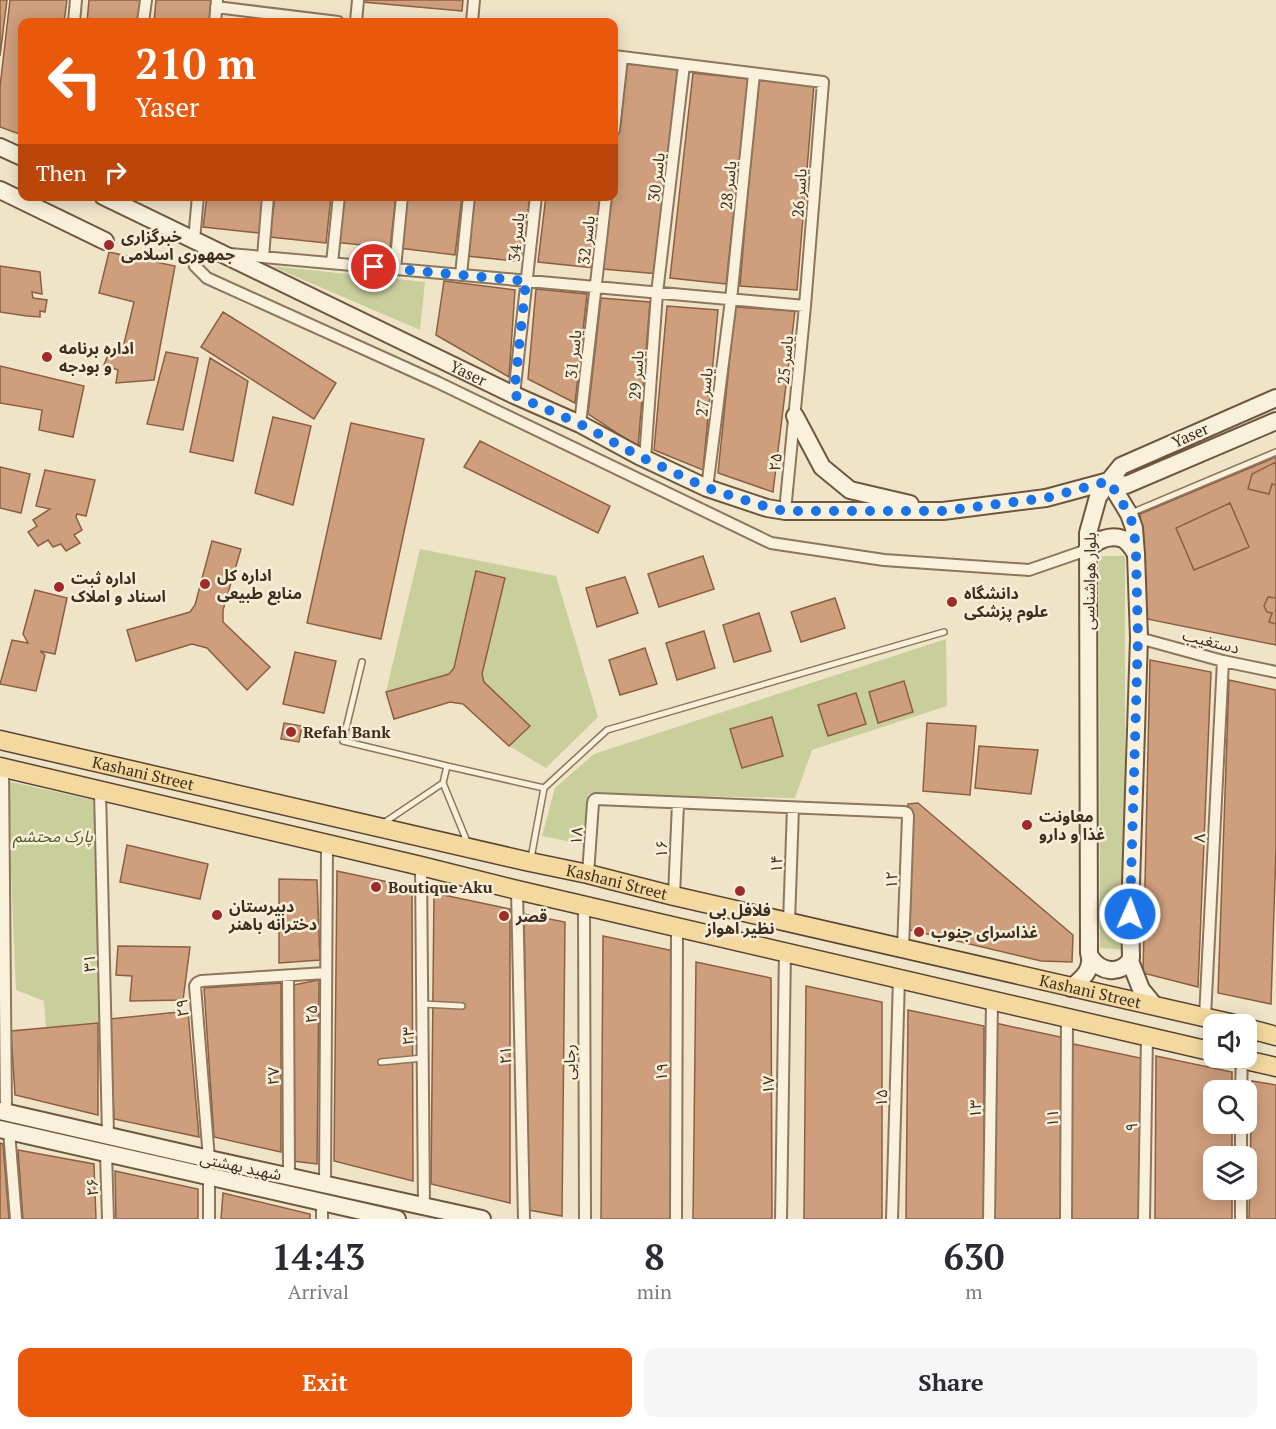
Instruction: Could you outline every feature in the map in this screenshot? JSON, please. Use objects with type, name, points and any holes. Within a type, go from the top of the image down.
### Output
[{"type":"main road","points":[[0,147],[18,156]]},
{"type":"main road","points":[[0,190],[18,199]]},
{"type":"main road","points":[[23,201],[105,241]]},
{"type":"main road","name":"Yaser","points":[[121,201],[207,247],[514,395],[580,424],[645,459],[707,488],[785,511],[943,511],[1046,498],[1109,481],[1126,485],[1276,421]]},
{"type":"main road","name":"Yaser","points":[[1109,481],[1120,466],[1276,398]]},
{"type":"main road","points":[[795,416],[822,467],[850,490],[943,511]]},
{"type":"main road","points":[[1109,481],[1129,514],[1134,528],[1138,638],[1130,962],[1141,989],[1154,1005]]},
{"type":"main road","name":"بلوار هواشناسی","points":[[1091,958],[1089,953],[1087,550],[1088,533],[1098,497],[1109,481]]},
{"type":"main road","points":[[1087,550],[1095,542],[1108,537],[1122,539],[1130,544],[1136,554]]},
{"type":"main road","name":"Kashani Street","points":[[0,740],[530,862],[588,873],[674,896],[1203,1017]]},
{"type":"main road","name":"Kashani Street","points":[[2,767],[517,890],[1203,1049]]},
{"type":"main road","points":[[1091,958],[1099,967],[1109,971],[1121,969],[1130,962]]},
{"type":"main road","points":[[1071,988],[1085,976],[1091,966],[1091,958]]},
{"type":"main road","points":[[1257,1031],[1276,1036]]},
{"type":"main road","points":[[1257,1062],[1276,1067]]},
{"type":"main road","name":"شهید بهشتی","points":[[3,1112],[108,1135],[209,1168],[322,1211],[397,1219]]},
{"type":"main road","name":"شهید بهشتی","points":[[4,1130],[106,1154],[289,1176],[482,1219]]},
{"type":"street","points":[[74,18],[76,0]]},
{"type":"street","points":[[144,18],[146,0]]},
{"type":"street","points":[[356,18],[358,0]]},
{"type":"street","points":[[472,18],[474,0]]},
{"type":"street","points":[[217,4],[281,18]]},
{"type":"street","points":[[618,57],[754,74]]},
{"type":"street","name":"یاسر 30","points":[[657,293],[684,65]]},
{"type":"street","name":"یاسر 26","points":[[754,74],[823,82],[805,306]]},
{"type":"street","name":"یاسر 28","points":[[731,300],[754,74]]},
{"type":"street","points":[[199,201],[207,247],[195,266],[207,278],[437,382],[771,543],[884,560],[1029,570],[1087,550]]},
{"type":"street","points":[[262,257],[268,201]]},
{"type":"street","points":[[332,263],[338,201]]},
{"type":"street","points":[[395,269],[402,201]]},
{"type":"street","points":[[461,275],[468,201]]},
{"type":"street","name":"یاسر 34","points":[[514,395],[535,201]]},
{"type":"street","name":"یاسر 32","points":[[595,287],[605,201]]},
{"type":"street","name":"Yaser","points":[[207,247],[262,257],[805,306]]},
{"type":"street","name":"یاسر 31","points":[[580,424],[595,287]]},
{"type":"street","name":"یاسر 29","points":[[645,459],[657,293]]},
{"type":"street","name":"یاسر 27","points":[[707,488],[731,300]]},
{"type":"street","name":"یاسر 25","points":[[795,416],[805,306]]},
{"type":"street","name":"۲۵","points":[[785,511],[795,416]]},
{"type":"street","name":"دستغیب","points":[[1138,638],[1276,672]]},
{"type":"street","name":"۸","points":[[1205,1014],[1224,661]]},
{"type":"street","points":[[2,767],[3,1112]]},
{"type":"street","name":"۳۱","points":[[100,790],[108,1135]]},
{"type":"street","name":"۱۸","points":[[588,873],[594,800],[678,803]]},
{"type":"street","points":[[678,803],[793,808]]},
{"type":"street","name":"۱۶","points":[[674,896],[678,803]]},
{"type":"street","name":"۱۲","points":[[793,808],[907,813],[903,949]]},
{"type":"street","name":"۱۴","points":[[789,922],[793,808]]},
{"type":"street","name":"۲۵","points":[[325,1184],[327,843]]},
{"type":"street","name":"۲۳","points":[[421,866],[424,1206]]},
{"type":"street","name":"۲۱","points":[[517,890],[524,1219]]},
{"type":"street","name":"رجایی","points":[[584,904],[585,1219]]},
{"type":"street","name":"۱۹","points":[[676,1219],[677,926]]},
{"type":"street","name":"۱۷","points":[[782,1219],[784,951]]},
{"type":"street","name":"۲۹","points":[[209,1168],[195,986],[201,981],[326,973]]},
{"type":"street","name":"۲۷","points":[[288,976],[289,1176]]},
{"type":"street","name":"۱۵","points":[[892,1219],[899,978]]},
{"type":"street","name":"۱۳","points":[[989,1219],[992,1000]]},
{"type":"street","name":"۱۱","points":[[1066,1219],[1067,1017]]},
{"type":"street","name":"۹","points":[[1144,1219],[1147,1036]]},
{"type":"street","points":[[4,1130],[16,1219]]},
{"type":"street","name":"۲۶","points":[[106,1154],[108,1219]]},
{"type":"street","points":[[209,1168],[209,1219]]},
{"type":"street","points":[[1241,1200],[1241,1219]]},
{"type":"lane","points":[[1129,514],[1276,452]]},
{"type":"lane","points":[[530,862],[544,788],[607,730],[944,632]]},
{"type":"lane","points":[[362,662],[343,741],[544,788]]},
{"type":"lane","points":[[447,766],[443,783],[469,848]]},
{"type":"lane","points":[[377,827],[443,783]]},
{"type":"lane","points":[[422,1004],[462,1006]]},
{"type":"lane","points":[[381,1062],[423,1058]]},
{"type":"green space","points":[[271,266],[425,282],[420,330]]},
{"type":"green space","points":[[420,549],[556,576],[598,717],[546,768],[509,746],[530,726],[484,682],[482,674],[505,578],[476,572],[454,668],[449,674],[386,692]]},
{"type":"green space","points":[[1099,556],[1125,556],[1125,950],[1100,948]]},
{"type":"green space","points":[[946,639],[947,706],[812,750],[795,798],[588,794],[586,845],[542,836],[555,788],[594,754]]},
{"type":"green space","name":"پارک محتشم","points":[[7,781],[97,801],[101,1023],[46,1028],[44,1001],[16,990]]},
{"type":"building","points":[[0,0],[7,0],[0,56]]},
{"type":"building","points":[[10,0],[67,0],[65,18],[18,18],[18,134],[0,127],[0,87]]},
{"type":"building","points":[[89,0],[142,0],[140,18],[87,18]]},
{"type":"building","points":[[156,0],[212,0],[210,18],[154,18]]},
{"type":"building","points":[[362,0],[463,0],[462,11],[362,2]]},
{"type":"building","points":[[625,64],[681,69],[659,274],[603,269],[610,201],[618,201],[618,130]]},
{"type":"building","points":[[693,73],[749,79],[726,284],[670,278]]},
{"type":"building","points":[[757,80],[814,85],[797,290],[740,286]]},
{"type":"building","points":[[206,201],[263,201],[259,233],[203,227]]},
{"type":"building","points":[[274,201],[330,201],[326,243],[270,237]]},
{"type":"building","points":[[339,201],[395,201],[390,248],[334,242]]},
{"type":"building","points":[[404,201],[461,201],[455,255],[399,248]]},
{"type":"building","points":[[473,201],[529,201],[523,262],[467,256]]},
{"type":"building","points":[[545,201],[601,201],[594,268],[538,262]]},
{"type":"building","points":[[109,252],[175,266],[154,380],[116,383],[118,370],[104,365],[109,352],[122,352],[134,302],[99,293]]},
{"type":"building","points":[[0,266],[40,272],[42,294],[32,292],[33,298],[47,300],[45,312],[40,311],[40,317],[0,312]]},
{"type":"building","points":[[444,281],[515,290],[509,377],[436,335]]},
{"type":"building","points":[[536,289],[587,294],[575,403],[528,379]]},
{"type":"building","points":[[601,298],[650,302],[638,447],[588,414]]},
{"type":"building","points":[[667,306],[718,310],[703,470],[654,450]]},
{"type":"building","points":[[735,307],[795,311],[773,492],[718,473]]},
{"type":"building","points":[[223,312],[336,383],[314,419],[201,347]]},
{"type":"building","points":[[166,352],[198,358],[183,430],[147,424]]},
{"type":"building","points":[[210,358],[248,381],[233,461],[190,452]]},
{"type":"building","points":[[0,366],[84,386],[73,437],[39,430],[42,410],[0,403]]},
{"type":"building","points":[[273,417],[311,426],[293,505],[255,493]]},
{"type":"building","points":[[351,423],[424,439],[381,639],[307,623]]},
{"type":"building","points":[[480,441],[610,506],[598,533],[464,467]]},
{"type":"building","points":[[1276,457],[1276,645],[1147,619],[1140,514]]},
{"type":"building","points":[[1276,462],[1276,485],[1272,484],[1269,494],[1248,489],[1252,474]]},
{"type":"building","points":[[0,467],[30,474],[21,513],[0,508]]},
{"type":"building","points":[[45,470],[95,480],[86,516],[77,514],[76,517],[82,530],[74,535],[80,543],[66,551],[61,544],[53,547],[48,540],[38,546],[28,532],[37,526],[33,520],[50,509],[36,506]]},
{"type":"building","points":[[1230,503],[1249,547],[1194,570],[1176,528]]},
{"type":"building","points":[[212,541],[241,549],[223,610],[223,622],[270,667],[247,690],[207,648],[192,644],[136,661],[127,630],[190,612],[195,605]]},
{"type":"building","points":[[703,556],[714,589],[659,607],[648,574]]},
{"type":"building","points":[[476,571],[505,578],[482,674],[484,682],[530,726],[509,746],[463,704],[450,702],[394,719],[386,692],[449,674],[454,668]]},
{"type":"building","points":[[625,577],[638,613],[597,627],[586,588]]},
{"type":"building","points":[[35,590],[67,598],[55,654],[40,651],[45,655],[36,691],[0,684],[12,640],[28,643],[23,634]]},
{"type":"building","points":[[1268,597],[1276,598],[1276,624],[1269,622],[1272,613],[1267,612],[1264,606]]},
{"type":"building","points":[[835,598],[845,628],[801,642],[791,612]]},
{"type":"building","points":[[759,613],[771,651],[734,662],[723,625]]},
{"type":"building","points":[[704,631],[715,668],[677,680],[666,643]]},
{"type":"building","points":[[645,648],[657,684],[620,695],[609,660]]},
{"type":"building","points":[[295,652],[336,661],[324,713],[283,704]]},
{"type":"building","points":[[1150,660],[1211,672],[1198,987],[1143,973]]},
{"type":"building","points":[[1229,680],[1276,690],[1276,847],[1271,1004],[1218,993]]},
{"type":"building","points":[[904,681],[913,712],[878,723],[869,692]]},
{"type":"building","points":[[856,693],[866,724],[828,736],[818,705]]},
{"type":"building","points":[[772,717],[783,756],[742,768],[730,729]]},
{"type":"building","name":"Refah Bank","points":[[284,723],[302,726],[299,742],[281,739]]},
{"type":"building","points":[[927,723],[976,726],[970,795],[923,791]]},
{"type":"building","points":[[979,746],[1038,750],[1031,794],[975,788]]},
{"type":"building","points":[[918,803],[1073,935],[1072,962],[1041,961],[910,930],[911,875],[908,804]]},
{"type":"building","points":[[127,845],[208,864],[200,899],[120,882]]},
{"type":"building","points":[[337,871],[412,887],[413,1181],[334,1161]]},
{"type":"building","points":[[279,879],[317,880],[320,960],[279,963]]},
{"type":"building","points":[[434,893],[510,909],[510,1203],[431,1184]]},
{"type":"building","points":[[524,914],[565,922],[562,1216],[529,1210]]},
{"type":"building","points":[[603,936],[679,952],[679,1219],[601,1219]]},
{"type":"building","points":[[118,946],[190,947],[183,1000],[130,1001],[132,976],[116,975]]},
{"type":"building","points":[[696,962],[771,978],[772,1219],[693,1219]]},
{"type":"building","points":[[319,980],[317,1164],[293,1161],[293,985]]},
{"type":"building","points":[[281,983],[281,1152],[214,1137],[204,988]]},
{"type":"building","points":[[806,986],[882,1002],[882,1219],[804,1219]]},
{"type":"building","points":[[908,1010],[984,1026],[984,1219],[906,1219]]},
{"type":"building","points":[[188,1011],[199,1137],[114,1119],[110,1019]]},
{"type":"building","points":[[98,1023],[98,1115],[15,1095],[11,1031]]},
{"type":"building","points":[[995,1023],[1070,1039],[1071,1219],[993,1219]]},
{"type":"building","points":[[1069,1043],[1145,1059],[1145,1219],[1067,1219]]},
{"type":"building","points":[[1156,1056],[1203,1066],[1203,1068],[1232,1072],[1232,1080],[1203,1080],[1203,1134],[1232,1134],[1232,1146],[1203,1146],[1203,1200],[1232,1200],[1232,1219],[1155,1219]]},
{"type":"building","points":[[1257,1082],[1276,1085],[1276,1219],[1249,1219],[1249,1200],[1257,1200],[1257,1146],[1251,1146],[1251,1134],[1257,1134]]},
{"type":"building","points":[[0,1143],[3,1144],[9,1219],[0,1219]]},
{"type":"building","points":[[18,1150],[94,1164],[96,1219],[23,1219]]},
{"type":"building","points":[[115,1171],[198,1189],[198,1219],[116,1219]]},
{"type":"building","points":[[223,1193],[310,1214],[310,1219],[221,1219]]},
{"type":"place","name":"خبرگزاری جمهوری اسلامی","points":[[109,245]]},
{"type":"place","name":"اداره برنامه و بودجه","points":[[47,357]]},
{"type":"place","name":"اداره کل منابع طبیعی","points":[[205,584]]},
{"type":"place","name":"اداره ثبت اسناد و املاک","points":[[59,587]]},
{"type":"place","name":"دانشگاه علوم پزشکی","points":[[952,602]]},
{"type":"place","name":"Refah Bank","points":[[291,732]]},
{"type":"place","name":"معاونت غذا و دارو","points":[[1027,825]]},
{"type":"place","name":"Boutique Aku","points":[[376,887]]},
{"type":"place","name":"فلافل بی نظیر اهواز","points":[[740,891]]},
{"type":"place","name":"دبیرستان دخترانه باهنر","points":[[217,915]]},
{"type":"place","name":"قصر","points":[[504,916]]},
{"type":"place","name":"غذاسرای جنوب","points":[[919,932]]},
{"type":"route","points":[[374,267],[526,281],[514,395],[580,424],[639,456],[707,488],[767,507],[785,511],[943,511],[1046,498],[1109,481],[1127,508],[1134,528],[1136,554],[1138,638],[1130,914]]}]
